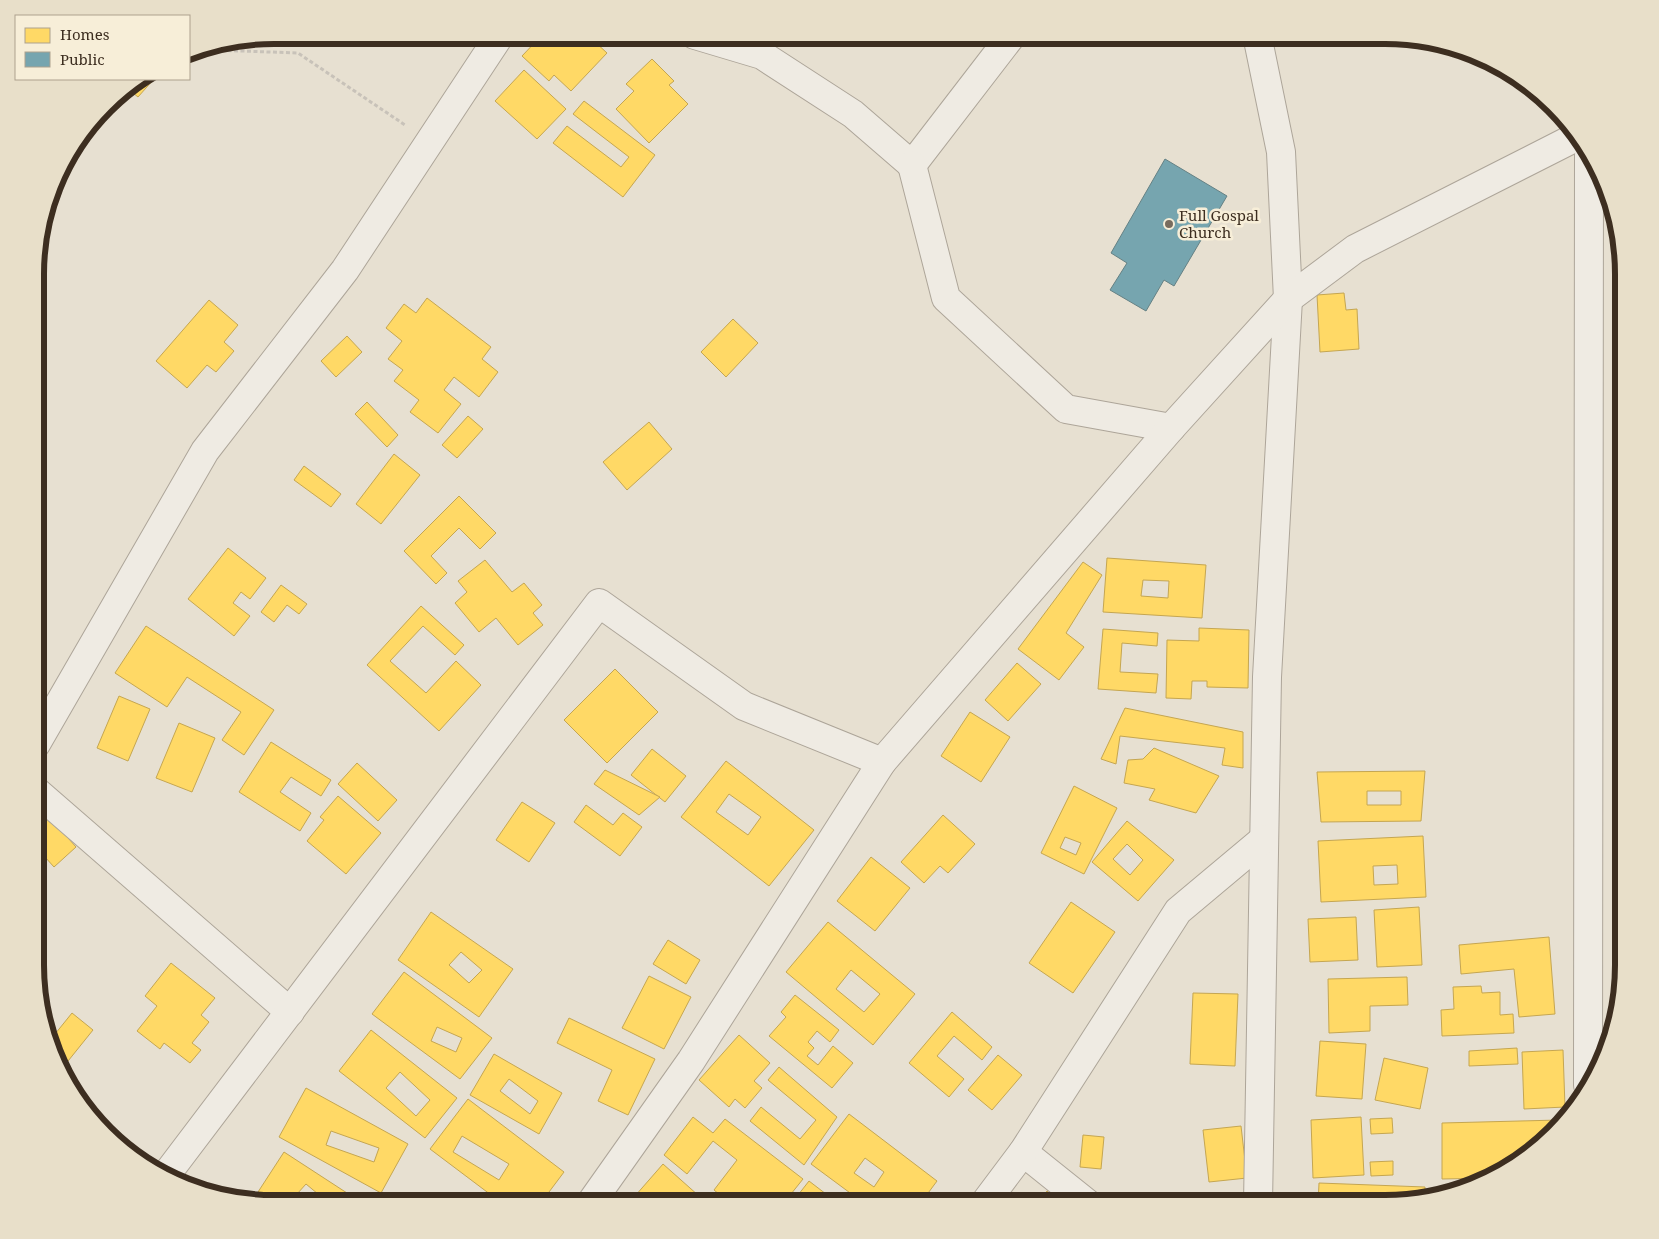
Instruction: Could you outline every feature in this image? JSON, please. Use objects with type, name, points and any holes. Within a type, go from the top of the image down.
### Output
[{"type":"street","points":[[44,730],[204,451],[345,270],[494,44]]},
{"type":"street","points":[[725,44],[762,55],[853,114],[912,165],[946,298],[1066,410],[1171,428]]},
{"type":"street","points":[[912,165],[1005,44]]},
{"type":"street","points":[[1258,1195],[1267,676],[1288,299],[1282,152],[1259,44]]},
{"type":"street","points":[[596,1195],[691,1062],[882,762],[1171,428],[1288,299],[1355,249],[1572,139]]},
{"type":"street","points":[[1588,1073],[1589,168]]},
{"type":"street","points":[[170,1170],[599,603],[744,706],[882,762]]},
{"type":"street","points":[[44,798],[290,1012]]},
{"type":"street","points":[[991,1195],[1023,1152],[1178,911],[1264,839]]},
{"type":"street","points":[[1023,1152],[1077,1195]]},
{"type":"path","points":[[221,50],[298,53],[430,141]]},
{"type":"building: Homes","points":[[533,44],[597,44],[607,53],[571,91],[554,75],[549,81],[522,56]]},
{"type":"building: Homes","points":[[652,59],[674,81],[669,85],[688,104],[649,143],[616,109],[634,91],[626,84]]},
{"type":"building: Homes","points":[[524,70],[566,109],[537,139],[495,101]]},
{"type":"building: Homes","points":[[153,80],[138,97],[132,92]]},
{"type":"building: Homes","points":[[584,101],[655,155],[623,197],[553,143],[567,126],[621,167],[629,157],[573,114]]},
{"type":"building: Homes","points":[[1344,293],[1346,310],[1357,309],[1359,349],[1320,352],[1317,295]]},
{"type":"building: Homes","points":[[427,298],[491,347],[482,359],[498,372],[479,397],[454,377],[444,390],[461,404],[438,433],[410,412],[419,400],[394,381],[403,370],[388,359],[402,341],[386,328],[404,304],[416,313]]},
{"type":"building: Homes","points":[[209,300],[238,325],[224,342],[234,351],[216,372],[207,365],[187,388],[156,361]]},
{"type":"building: Homes","points":[[733,319],[758,343],[726,377],[701,352]]},
{"type":"building: Homes","points":[[347,336],[362,352],[336,377],[321,361]]},
{"type":"building: Homes","points":[[367,402],[398,435],[387,447],[355,414]]},
{"type":"building: Homes","points":[[468,416],[483,429],[457,458],[442,445]]},
{"type":"building: Homes","points":[[649,422],[672,449],[627,490],[603,462]]},
{"type":"building: Homes","points":[[394,454],[420,475],[381,524],[356,504]]},
{"type":"building: Homes","points":[[304,466],[341,494],[331,507],[294,480]]},
{"type":"building: Homes","points":[[459,496],[496,533],[480,549],[459,528],[431,556],[447,573],[436,584],[404,551]]},
{"type":"building: Homes","points":[[228,548],[266,578],[250,599],[241,592],[233,603],[250,616],[234,636],[188,599]]},
{"type":"building: Homes","points":[[1107,558],[1206,565],[1202,618],[1103,612]],"holes":[[[1143,580],[1169,581],[1168,598],[1141,596]]]},
{"type":"building: Homes","points":[[485,560],[512,592],[524,583],[542,605],[533,613],[543,625],[518,645],[496,618],[479,632],[455,603],[467,592],[458,581]]},
{"type":"building: Homes","points":[[1083,562],[1102,575],[1066,633],[1084,647],[1059,680],[1018,649]]},
{"type":"building: Homes","points":[[281,585],[307,604],[299,614],[287,605],[274,622],[261,612]]},
{"type":"building: Homes","points":[[421,606],[464,645],[455,655],[423,626],[390,661],[426,693],[456,661],[481,685],[439,731],[367,665]]},
{"type":"building: Homes","points":[[146,626],[274,710],[244,755],[222,740],[241,712],[187,677],[167,707],[115,673]]},
{"type":"building: Homes","points":[[1199,628],[1249,630],[1248,688],[1207,687],[1207,681],[1192,681],[1191,699],[1166,698],[1167,640],[1199,641]]},
{"type":"building: Homes","points":[[1103,629],[1158,633],[1157,646],[1122,643],[1120,672],[1158,674],[1156,693],[1098,689]]},
{"type":"building: Homes","points":[[1017,663],[1041,684],[1008,721],[985,700]]},
{"type":"building: Homes","points":[[615,669],[658,712],[607,763],[564,720]]},
{"type":"building: Homes","points":[[119,696],[150,709],[128,761],[97,748]]},
{"type":"building: Homes","points":[[1125,708],[1243,732],[1243,768],[1222,765],[1225,748],[1120,736],[1116,764],[1101,759]]},
{"type":"building: Homes","points":[[970,712],[1010,737],[981,782],[941,756]]},
{"type":"building: Homes","points":[[179,723],[215,738],[192,792],[156,778]]},
{"type":"building: Homes","points":[[271,742],[331,780],[321,796],[291,777],[280,792],[311,813],[300,831],[239,792]]},
{"type":"building: Homes","points":[[1154,748],[1219,776],[1196,813],[1149,800],[1155,789],[1124,783],[1128,760],[1143,759]]},
{"type":"building: Homes","points":[[652,749],[686,776],[665,802],[631,775]]},
{"type":"building: Homes","points":[[726,761],[814,830],[769,886],[681,817]],"holes":[[[729,794],[761,817],[748,835],[716,812]]]},
{"type":"building: Homes","points":[[357,763],[397,800],[378,821],[338,784]]},
{"type":"building: Homes","points":[[605,770],[660,797],[639,815],[594,784]]},
{"type":"building: Homes","points":[[1425,771],[1421,821],[1321,822],[1317,772]],"holes":[[[1367,791],[1401,791],[1401,805],[1367,805]]]},
{"type":"building: Homes","points":[[1074,786],[1117,808],[1084,874],[1041,853]],"holes":[[[1065,837],[1081,843],[1076,855],[1060,848]]]},
{"type":"building: Homes","points":[[338,796],[381,833],[346,874],[307,841],[324,820],[320,817]]},
{"type":"building: Homes","points":[[522,802],[555,823],[529,862],[496,840]]},
{"type":"building: Homes","points":[[586,805],[613,825],[623,813],[642,827],[620,856],[574,822]]},
{"type":"building: Homes","points":[[44,811],[76,847],[54,867],[44,856]]},
{"type":"building: Homes","points":[[943,815],[975,844],[948,873],[940,866],[924,883],[901,862]]},
{"type":"building: Homes","points":[[1127,821],[1174,860],[1138,901],[1092,862]],"holes":[[[1127,844],[1143,860],[1130,875],[1113,859]]]},
{"type":"building: Homes","points":[[1423,836],[1426,897],[1321,902],[1318,841]],"holes":[[[1397,865],[1398,884],[1374,885],[1373,866]]]},
{"type":"building: Homes","points":[[871,857],[910,888],[875,931],[837,901]]},
{"type":"building: Homes","points":[[1071,902],[1115,932],[1073,993],[1029,963]]},
{"type":"building: Homes","points":[[1419,907],[1422,965],[1377,967],[1374,910]]},
{"type":"building: Homes","points":[[431,912],[513,969],[479,1017],[398,960]],"holes":[[[461,952],[482,970],[469,983],[449,965]]]},
{"type":"building: Homes","points":[[1356,917],[1358,960],[1310,962],[1308,919]]},
{"type":"building: Homes","points":[[828,922],[915,994],[873,1045],[786,972]],"holes":[[[851,970],[880,994],[864,1012],[836,989]]]},
{"type":"building: Homes","points":[[1549,937],[1555,1014],[1519,1017],[1514,969],[1461,974],[1459,945]]},
{"type":"building: Homes","points":[[668,940],[700,960],[686,984],[653,964]]},
{"type":"building: Homes","points":[[171,963],[215,998],[201,1015],[209,1022],[192,1043],[201,1050],[190,1063],[164,1043],[160,1049],[137,1031],[157,1006],[145,996]]},
{"type":"building: Homes","points":[[404,972],[492,1038],[460,1079],[372,1014]],"holes":[[[437,1027],[462,1038],[456,1052],[431,1041]]]},
{"type":"building: Homes","points":[[649,976],[691,997],[664,1049],[622,1028]]},
{"type":"building: Homes","points":[[1407,977],[1408,1005],[1370,1006],[1370,1031],[1329,1033],[1328,979]]},
{"type":"building: Homes","points":[[1481,986],[1482,993],[1500,992],[1500,1015],[1513,1014],[1514,1033],[1442,1036],[1441,1010],[1454,1009],[1453,987]]},
{"type":"building: Homes","points":[[1193,993],[1238,994],[1235,1066],[1190,1064]]},
{"type":"building: Homes","points":[[795,995],[839,1030],[830,1042],[817,1031],[808,1042],[814,1048],[807,1056],[818,1065],[833,1046],[853,1063],[832,1088],[769,1036],[786,1017],[781,1012]]},
{"type":"building: Homes","points":[[952,1012],[992,1047],[982,1060],[954,1036],[937,1056],[964,1079],[949,1097],[909,1063]]},
{"type":"building: Homes","points":[[72,1013],[93,1030],[66,1063],[55,1034]]},
{"type":"building: Homes","points":[[569,1018],[655,1059],[628,1115],[598,1101],[612,1070],[557,1043]]},
{"type":"building: Homes","points":[[371,1030],[457,1098],[425,1138],[339,1071]],"holes":[[[400,1072],[430,1100],[416,1116],[386,1088]]]},
{"type":"building: Homes","points":[[739,1035],[770,1063],[754,1081],[762,1088],[745,1108],[735,1099],[729,1107],[699,1080]]},
{"type":"building: Homes","points":[[1320,1041],[1366,1044],[1362,1099],[1316,1096]]},
{"type":"building: Homes","points":[[1517,1048],[1518,1064],[1469,1066],[1469,1051]]},
{"type":"building: Homes","points":[[1563,1050],[1565,1107],[1524,1109],[1522,1052]]},
{"type":"building: Homes","points":[[494,1054],[562,1093],[539,1134],[470,1095]],"holes":[[[509,1079],[538,1101],[530,1114],[500,1091]]]},
{"type":"building: Homes","points":[[998,1055],[1022,1075],[992,1110],[968,1090]]},
{"type":"building: Homes","points":[[1384,1058],[1428,1068],[1420,1109],[1375,1100]]},
{"type":"building: Homes","points":[[779,1067],[837,1117],[804,1165],[750,1121],[761,1107],[800,1139],[816,1120],[768,1080]]},
{"type":"building: Homes","points":[[306,1088],[408,1144],[381,1193],[279,1137]],"holes":[[[331,1131],[379,1148],[374,1162],[326,1145]]]},
{"type":"building: Homes","points":[[468,1099],[564,1172],[547,1195],[491,1195],[430,1149]],"holes":[[[462,1136],[509,1164],[499,1180],[453,1152]]]},
{"type":"building: Homes","points":[[849,1114],[937,1181],[927,1195],[853,1195],[811,1164]],"holes":[[[865,1158],[884,1172],[874,1187],[854,1173]]]},
{"type":"building: Homes","points":[[693,1117],[713,1133],[725,1119],[803,1179],[790,1195],[720,1195],[714,1190],[737,1160],[713,1141],[687,1174],[664,1155]]},
{"type":"building: Homes","points":[[1361,1117],[1364,1175],[1313,1178],[1311,1120]]},
{"type":"building: Homes","points":[[1392,1118],[1393,1133],[1371,1134],[1370,1119]]},
{"type":"building: Homes","points":[[1555,1120],[1525,1148],[1472,1178],[1442,1179],[1442,1123]]},
{"type":"building: Homes","points":[[1241,1126],[1247,1178],[1209,1182],[1203,1130]]},
{"type":"building: Homes","points":[[1083,1135],[1104,1137],[1101,1169],[1080,1167]]},
{"type":"building: Homes","points":[[284,1152],[347,1193],[346,1195],[319,1195],[306,1184],[298,1195],[262,1195],[258,1192]]},
{"type":"building: Homes","points":[[1393,1161],[1393,1175],[1371,1176],[1370,1162]]},
{"type":"building: Homes","points":[[663,1164],[698,1195],[636,1195]]},
{"type":"building: Homes","points":[[809,1181],[827,1195],[798,1195]]},
{"type":"building: Homes","points":[[1319,1183],[1425,1187],[1425,1192],[1400,1195],[1318,1195]]},
{"type":"building: Homes","points":[[1047,1191],[1052,1195],[1044,1195]]},
{"type":"building: Public","name":"Full Gospal Church","points":[[1165,159],[1227,196],[1174,286],[1164,280],[1146,311],[1110,290],[1127,263],[1111,253]]},
{"type":"place","name":"Full Gospal Church","points":[[1169,224]]}]
